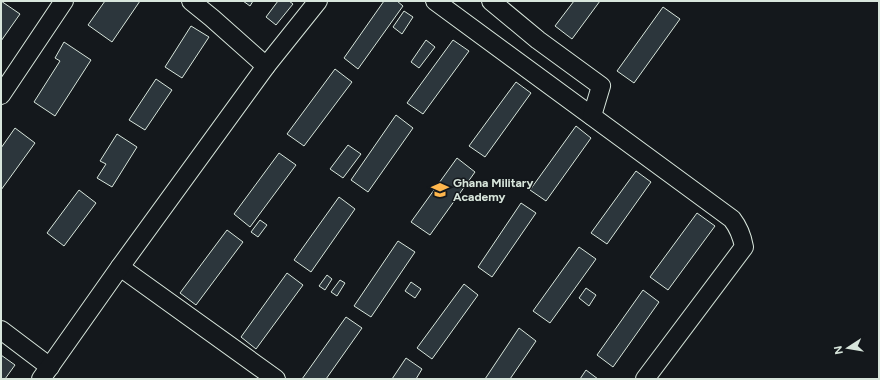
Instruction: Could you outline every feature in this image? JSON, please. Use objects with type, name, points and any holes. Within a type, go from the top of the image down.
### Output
[{"type":"street","points":[[1,95],[64,1]]},
{"type":"street","points":[[191,1],[266,66]]},
{"type":"street","points":[[1,330],[45,373],[266,66],[318,1]]},
{"type":"street","points":[[435,1],[732,219],[742,235],[744,247],[645,379]]},
{"type":"street","points":[[491,1],[538,40],[601,86],[592,116]]},
{"type":"street","points":[[120,268],[276,379]]},
{"type":"building","points":[[1,1],[20,14],[1,41]]},
{"type":"building","points":[[105,1],[140,1],[112,42],[88,25]]},
{"type":"building","points":[[243,1],[253,1],[250,6]]},
{"type":"building","points":[[278,1],[289,1],[293,4],[276,25],[266,17]]},
{"type":"building","points":[[384,1],[397,1],[403,6],[358,69],[344,58]]},
{"type":"building","points":[[574,1],[600,1],[572,39],[555,26]]},
{"type":"building","points":[[663,7],[680,19],[634,83],[617,71]]},
{"type":"building","points":[[404,11],[413,17],[402,34],[393,27]]},
{"type":"building","points":[[191,26],[209,37],[182,78],[165,67]]},
{"type":"building","points":[[426,40],[435,47],[419,68],[411,62]]},
{"type":"building","points":[[453,40],[469,51],[423,114],[407,103]]},
{"type":"building","points":[[64,42],[91,60],[55,116],[34,102],[60,61],[55,58]]},
{"type":"building","points":[[335,69],[352,82],[304,146],[287,134]]},
{"type":"building","points":[[156,79],[172,90],[145,130],[129,120]]},
{"type":"building","points":[[516,82],[531,93],[485,157],[469,146]]},
{"type":"building","points":[[396,115],[413,128],[368,192],[351,180]]},
{"type":"building","points":[[576,126],[591,138],[546,201],[530,190]]},
{"type":"building","points":[[15,128],[35,143],[1,190],[1,148]]},
{"type":"building","points":[[117,134],[137,147],[112,187],[97,178],[106,164],[100,161]]},
{"type":"building","points":[[348,145],[361,154],[343,178],[330,169]]},
{"type":"building","points":[[279,153],[296,165],[250,227],[234,214]]},
{"type":"building","points":[[457,158],[475,172],[430,235],[411,222]]},
{"type":"building","points":[[636,171],[651,182],[607,244],[591,233]]},
{"type":"building","points":[[79,190],[96,203],[64,246],[47,233]]},
{"type":"building","points":[[339,197],[355,209],[311,272],[294,260]]},
{"type":"building","points":[[521,203],[536,213],[492,277],[478,267]]},
{"type":"building","points":[[697,213],[715,226],[668,290],[650,277]]},
{"type":"building","points":[[260,220],[267,225],[258,237],[251,232]]},
{"type":"building","points":[[227,230],[243,242],[196,305],[180,293]]},
{"type":"building","points":[[398,241],[415,252],[371,317],[354,306]]},
{"type":"building","points":[[579,247],[596,259],[550,323],[533,311]]},
{"type":"building","points":[[287,273],[303,285],[256,349],[241,337]]},
{"type":"building","points":[[327,275],[332,279],[325,290],[319,286]]},
{"type":"building","points":[[340,280],[345,283],[337,296],[331,292]]},
{"type":"building","points":[[411,282],[421,289],[415,298],[405,291]]},
{"type":"building","points":[[464,284],[478,295],[432,359],[417,348]]},
{"type":"building","points":[[586,288],[596,295],[589,306],[579,298]]},
{"type":"building","points":[[643,290],[659,302],[613,367],[597,355]]},
{"type":"building","points":[[346,317],[362,328],[326,379],[302,379]]},
{"type":"building","points":[[519,328],[536,341],[510,379],[485,379]]},
{"type":"building","points":[[1,355],[15,365],[5,379],[1,379]]},
{"type":"building","points":[[406,358],[422,369],[416,379],[392,379]]},
{"type":"building","points":[[586,370],[598,379],[580,379]]},
{"type":"place","name":"Ghana Military Academy","points":[[440,190]]}]
